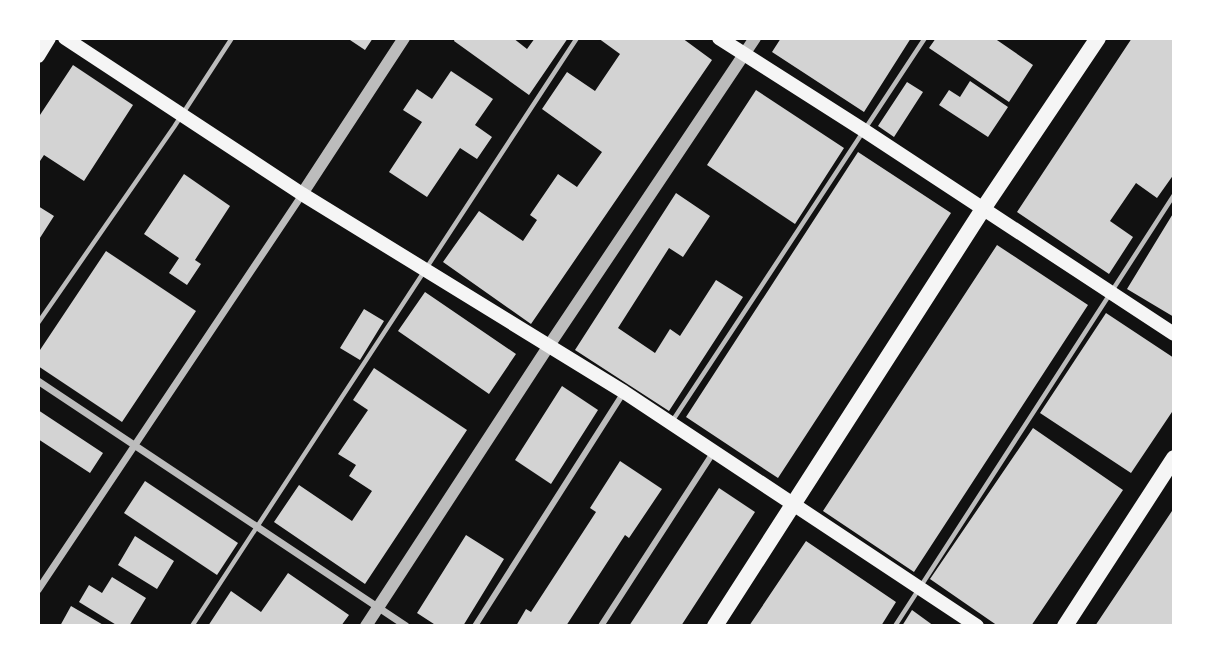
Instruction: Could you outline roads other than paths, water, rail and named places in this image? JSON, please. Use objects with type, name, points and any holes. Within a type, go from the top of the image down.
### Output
[{"type":"main road","points":[[38,56],[49,38]]},
{"type":"main road","points":[[65,38],[302,194],[624,392],[977,625]]},
{"type":"main road","points":[[719,38],[1174,334]]},
{"type":"main road","points":[[715,625],[983,209],[1098,38]]},
{"type":"main road","points":[[1065,625],[1174,458]]},
{"type":"street","points":[[38,590],[404,38]]},
{"type":"street","points":[[366,625],[755,38]]},
{"type":"street","points":[[38,381],[406,625]]},
{"type":"street","points":[[475,625],[624,392]]},
{"type":"street","points":[[601,625],[713,453]]},
{"type":"lane","points":[[38,323],[182,116],[232,38]]},
{"type":"lane","points":[[192,625],[577,38]]},
{"type":"lane","points":[[670,424],[925,38]]},
{"type":"lane","points":[[895,625],[1174,195]]}]
